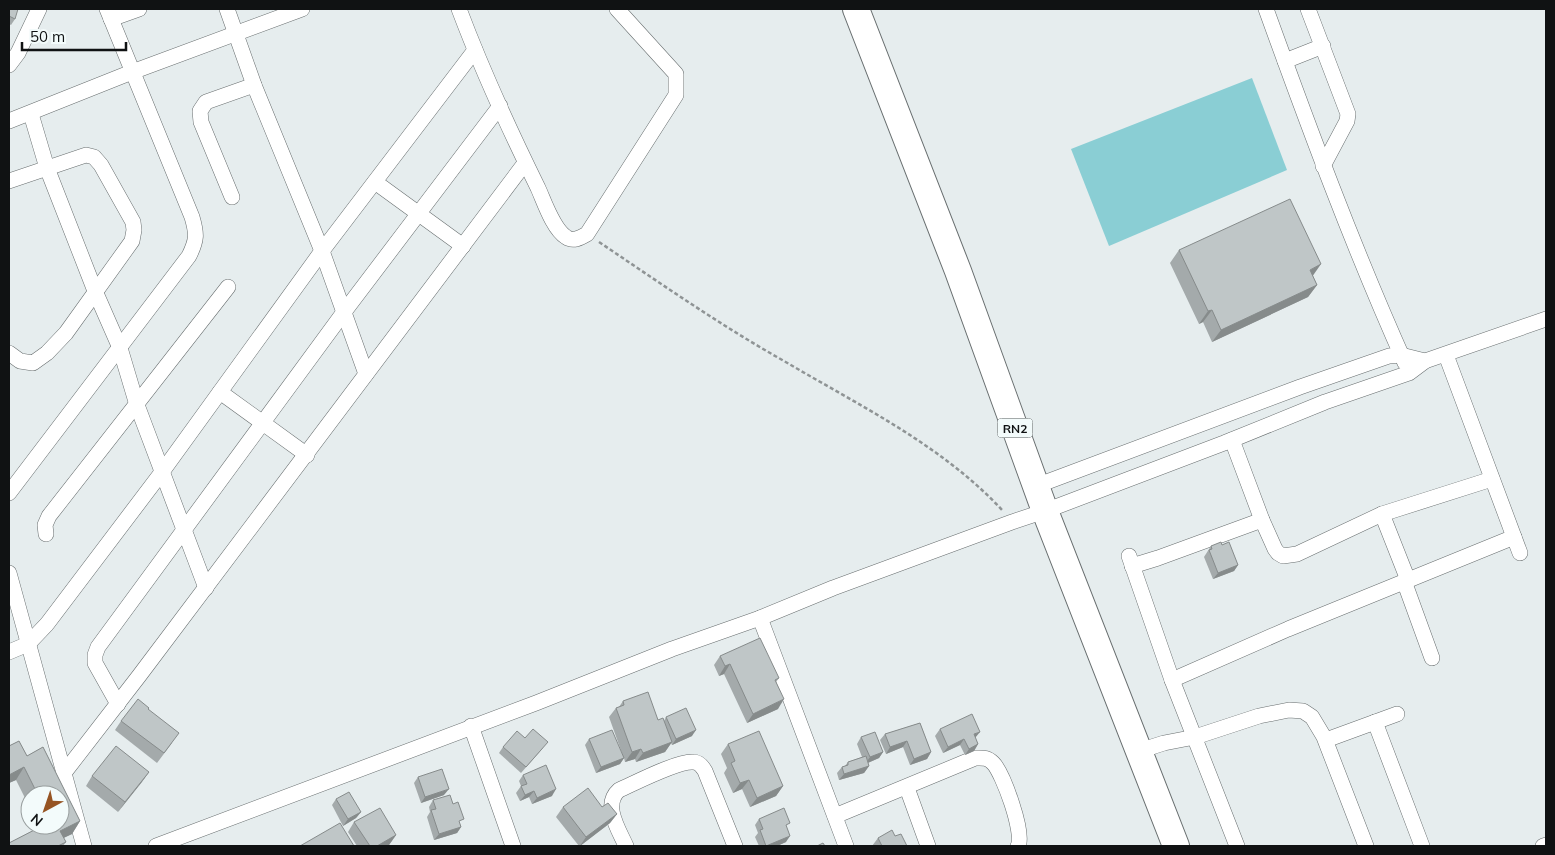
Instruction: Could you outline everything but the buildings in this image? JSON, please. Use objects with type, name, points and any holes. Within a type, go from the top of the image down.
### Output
[{"type":"highway","name":"RN2","points":[[856,9],[958,271],[1045,511],[1176,846]]},
{"type":"street","points":[[9,65],[18,53],[39,9]]},
{"type":"street","points":[[9,493],[62,420],[120,348],[189,256],[195,243],[196,230],[192,217],[109,14],[139,9]]},
{"type":"street","points":[[227,9],[254,85],[322,251],[366,374]]},
{"type":"street","points":[[9,121],[31,114],[132,72],[302,9]]},
{"type":"street","points":[[459,9],[500,106],[558,229],[567,238],[578,239],[587,234],[676,96],[676,74],[617,9]]},
{"type":"street","points":[[1266,9],[1323,166],[1409,372]]},
{"type":"street","points":[[1308,9],[1348,114],[1347,121],[1323,166]]},
{"type":"street","points":[[1285,60],[1323,46]]},
{"type":"street","points":[[9,652],[28,644],[47,624],[162,472],[322,251],[475,50]]},
{"type":"street","points":[[232,197],[202,122],[200,111],[206,102],[254,85]]},
{"type":"street","points":[[118,704],[96,663],[95,655],[98,647],[262,422],[500,106]]},
{"type":"street","points":[[31,114],[47,168],[95,291],[120,348],[137,404],[206,588]]},
{"type":"street","points":[[9,181],[86,155],[94,157],[101,165],[133,222],[134,230],[132,241],[66,332],[47,353],[33,364],[20,361],[9,352]]},
{"type":"street","points":[[64,773],[206,588],[526,163]]},
{"type":"street","points":[[375,182],[462,246]]},
{"type":"street","points":[[46,534],[45,525],[49,516],[228,287]]},
{"type":"street","points":[[156,846],[672,649],[760,618],[833,588],[1045,511],[1232,440],[1325,402],[1409,372],[1425,361],[1546,319]]},
{"type":"street","points":[[1036,486],[1300,386],[1389,356],[1401,355],[1425,361]]},
{"type":"street","points":[[1446,355],[1520,553]]},
{"type":"street","points":[[220,392],[306,455]]},
{"type":"street","points":[[1232,440],[1275,549],[1278,553],[1288,556],[1297,554],[1382,514],[1492,480]]},
{"type":"street","points":[[1382,514],[1432,658]]},
{"type":"street","points":[[1237,846],[1172,680],[1131,561],[1158,558],[1262,520]]},
{"type":"street","points":[[1172,680],[1288,629],[1514,538]]},
{"type":"street","points":[[9,573],[84,846]]},
{"type":"street","points":[[760,618],[846,846]]},
{"type":"street","points":[[1138,751],[1164,742],[1195,737],[1260,716],[1289,710],[1303,711],[1312,717],[1326,740],[1366,846]]},
{"type":"street","points":[[1326,740],[1397,714]]},
{"type":"street","points":[[1375,722],[1422,846]]},
{"type":"street","points":[[471,726],[513,846]]},
{"type":"street","points":[[835,816],[907,788],[975,758],[986,757],[993,762],[1002,775],[1020,830],[1018,846]]},
{"type":"street","points":[[626,846],[611,808],[614,794],[654,774],[692,762],[700,764],[705,771],[735,846]]},
{"type":"street","points":[[907,788],[928,846]]},
{"type":"path","points":[[587,234],[695,306],[783,361],[860,403],[914,437],[988,496],[1012,522]]},
{"type":"shaded area","points":[[1252,78],[1287,170],[1109,246],[1071,149]]}]
